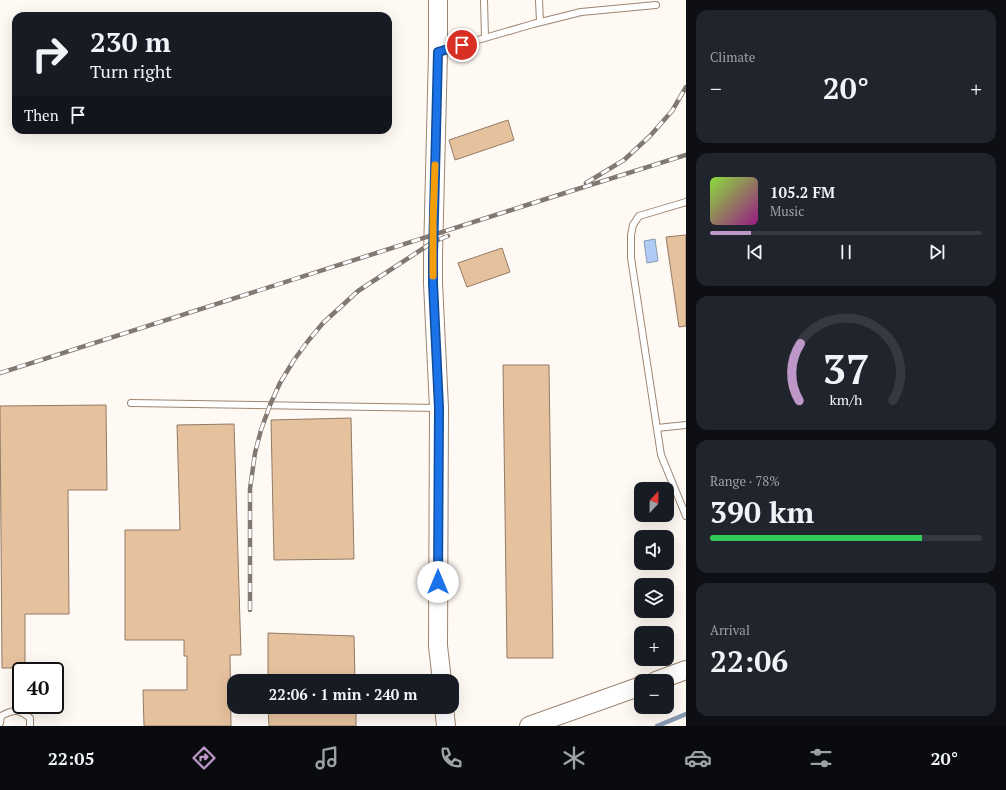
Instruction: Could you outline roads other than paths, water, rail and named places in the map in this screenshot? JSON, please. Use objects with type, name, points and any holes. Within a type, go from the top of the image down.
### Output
[{"type":"street","points":[[438,0],[433,283],[439,408],[438,646],[441,674]]},
{"type":"street","points":[[674,674],[686,670]]},
{"type":"street","points":[[529,726],[634,688]]},
{"type":"street","points":[[445,714],[446,726]]},
{"type":"lane","points":[[484,0],[485,38]]},
{"type":"lane","points":[[539,0],[540,22]]},
{"type":"lane","points":[[438,52],[540,22],[581,12],[656,5]]},
{"type":"lane","points":[[686,202],[639,216],[633,225],[631,236],[631,258],[661,455],[686,516]]},
{"type":"lane","points":[[131,403],[439,408]]},
{"type":"lane","points":[[657,428],[686,425]]},
{"type":"lane","points":[[0,723],[1,716],[9,712],[17,711],[24,713],[30,718],[30,726]]},
{"type":"water","points":[[655,239],[658,261],[647,263],[644,241]]},
{"type":"waterway","points":[[657,726],[686,714]]},
{"type":"railway","points":[[586,183],[624,160],[650,136],[672,111],[686,87]]},
{"type":"railway","points":[[0,373],[686,155]]},
{"type":"railway","points":[[250,610],[250,489],[255,453],[261,430],[280,383],[294,360],[323,323],[358,291],[433,242],[448,236]]}]
